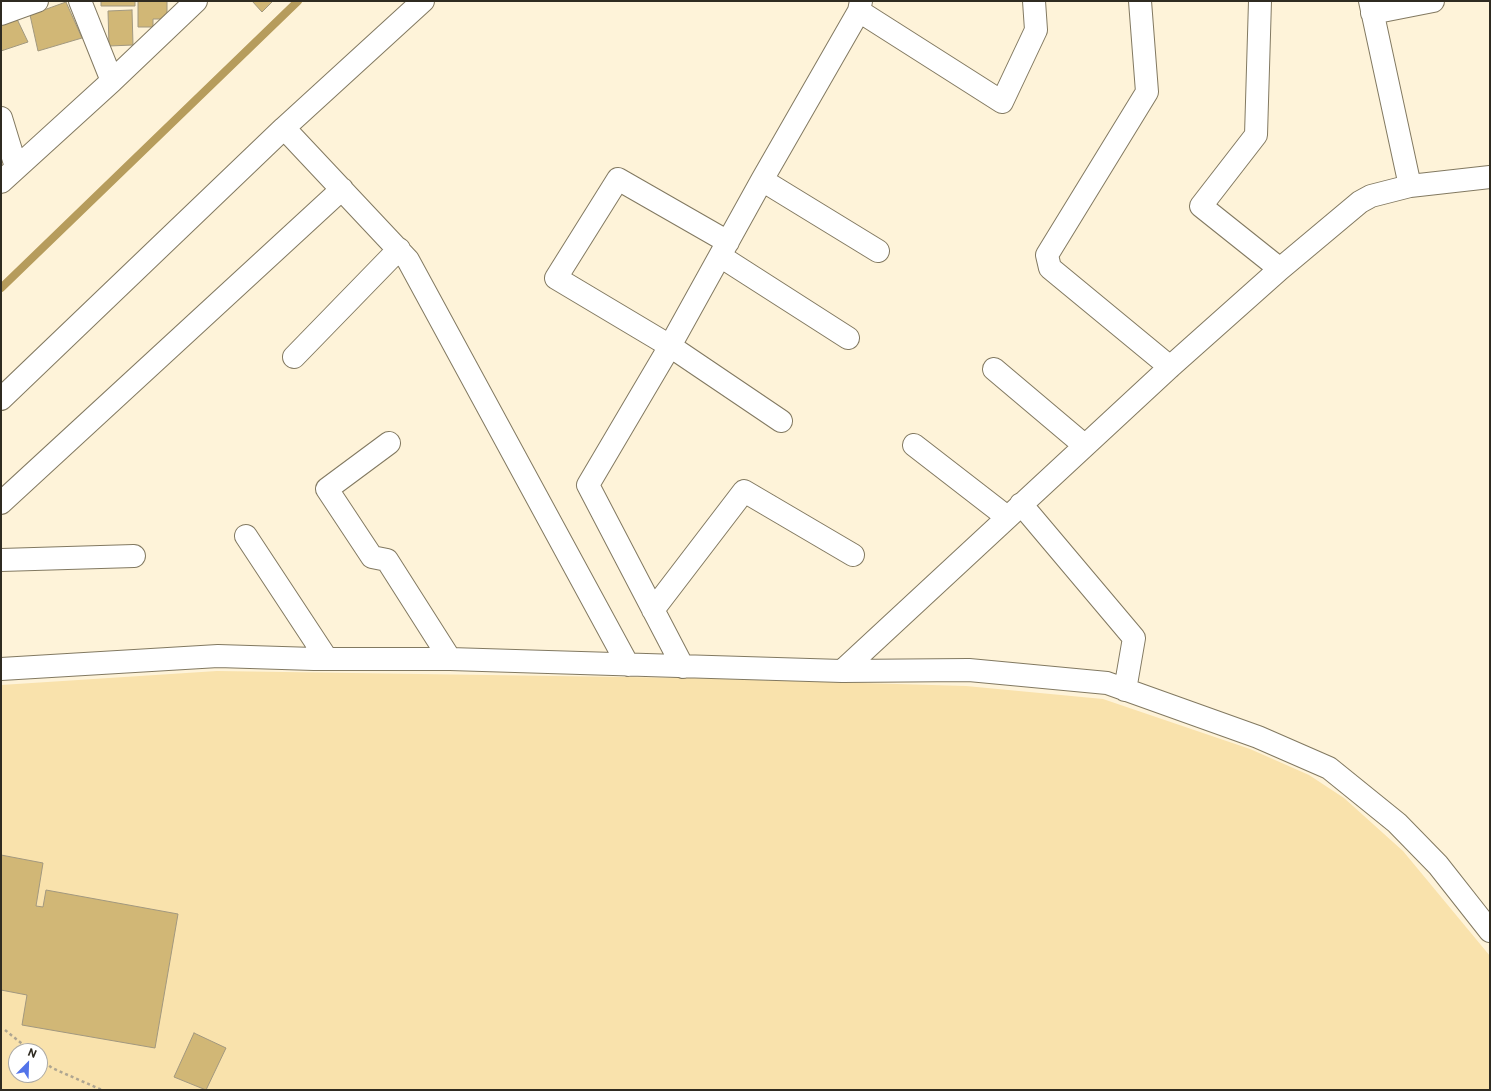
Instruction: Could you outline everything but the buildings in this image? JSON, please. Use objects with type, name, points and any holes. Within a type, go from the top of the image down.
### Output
[{"type":"street","points":[[1,14],[37,1]]},
{"type":"street","points":[[80,1],[112,81]]},
{"type":"street","points":[[8,174],[112,81],[196,1]]},
{"type":"street","points":[[1,399],[284,128],[423,1]]},
{"type":"street","points":[[683,666],[588,485],[670,346],[860,6],[1002,102],[1036,30],[1034,1]]},
{"type":"street","points":[[1140,1],[1147,92],[1047,255],[1050,268],[1170,367]]},
{"type":"street","points":[[1260,1],[1256,135],[1201,206],[1280,269]]},
{"type":"street","points":[[1410,186],[1371,7],[1433,1]]},
{"type":"street","points":[[1,118],[8,174]]},
{"type":"street","points":[[284,128],[408,260],[628,665]]},
{"type":"street","points":[[842,671],[1084,445],[1170,367],[1280,269],[1360,202],[1371,196],[1410,186],[1490,177]]},
{"type":"street","points":[[781,421],[670,346],[556,278],[618,179],[724,249],[848,338]]},
{"type":"street","points":[[762,180],[878,251]]},
{"type":"street","points":[[1,503],[342,189]]},
{"type":"street","points":[[294,358],[399,249]]},
{"type":"street","points":[[994,369],[1084,445]]},
{"type":"street","points":[[389,443],[327,489],[372,557],[386,560],[450,659]]},
{"type":"street","points":[[914,445],[1014,511],[1134,638],[1125,690]]},
{"type":"street","points":[[653,610],[744,491],[853,555]]},
{"type":"street","points":[[246,536],[327,659]]},
{"type":"street","points":[[1,560],[134,556]]},
{"type":"street","points":[[1,669],[218,656],[327,659],[450,659],[842,671],[969,670],[1107,683],[1258,737],[1329,768],[1397,823],[1438,866],[1490,931]]},
{"type":"path","points":[[5,1030],[21,1043]]},
{"type":"path","points":[[48,1065],[52,1068],[102,1090]]},
{"type":"shaded area","points":[[217,671],[690,678],[966,686],[1103,699],[1250,749],[1309,775],[1344,798],[1403,851],[1490,956],[1490,1090],[1,1090],[1,685]]},
{"type":"waterway","points":[[1,288],[298,1]]}]
